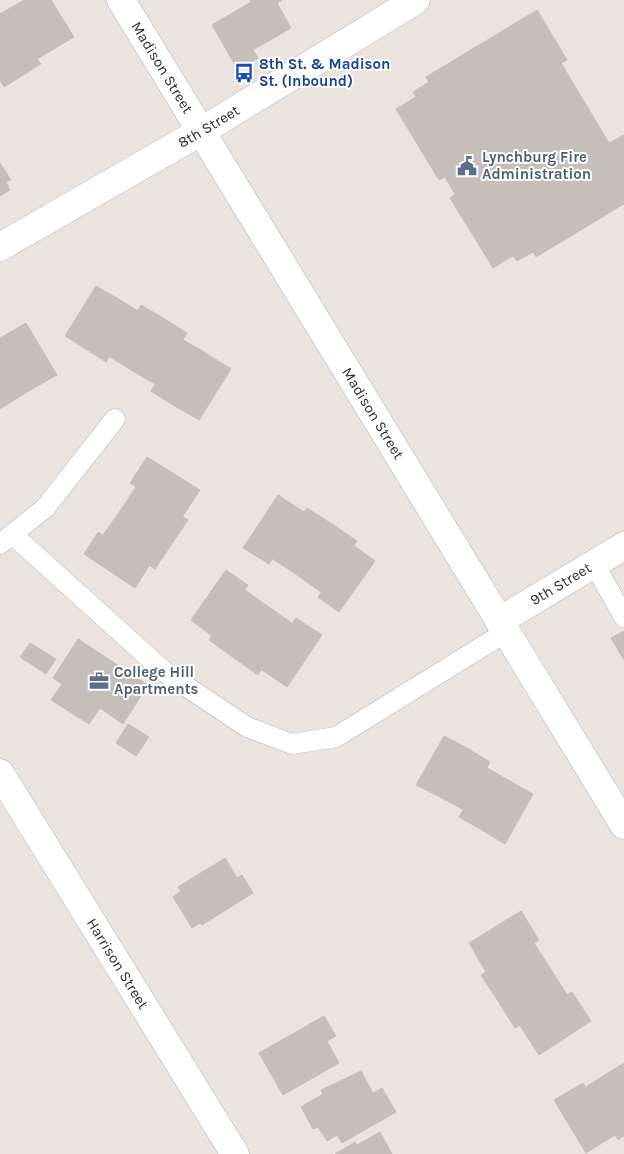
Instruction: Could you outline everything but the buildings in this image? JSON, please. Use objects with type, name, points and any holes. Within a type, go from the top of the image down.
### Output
[{"type":"street","name":"Madison Street","points":[[121,0],[624,825]]},
{"type":"street","name":"8th Street","points":[[0,247],[200,132],[416,0]]},
{"type":"street","name":"9th Street","points":[[502,626],[624,546]]},
{"type":"street","name":"Harrison Street","points":[[0,773],[235,1154]]},
{"type":"lane","points":[[115,419],[45,508],[6,540],[166,673],[247,728],[292,744],[336,736],[502,626]]},
{"type":"lane","points":[[594,564],[624,617]]},
{"type":"place","name":"8th St. & Madison St. (Inbound)","points":[[244,73]]},
{"type":"place","name":"Lynchburg Fire Administration","points":[[467,166]]},
{"type":"place","name":"College Hill Apartments","points":[[99,681]]}]
